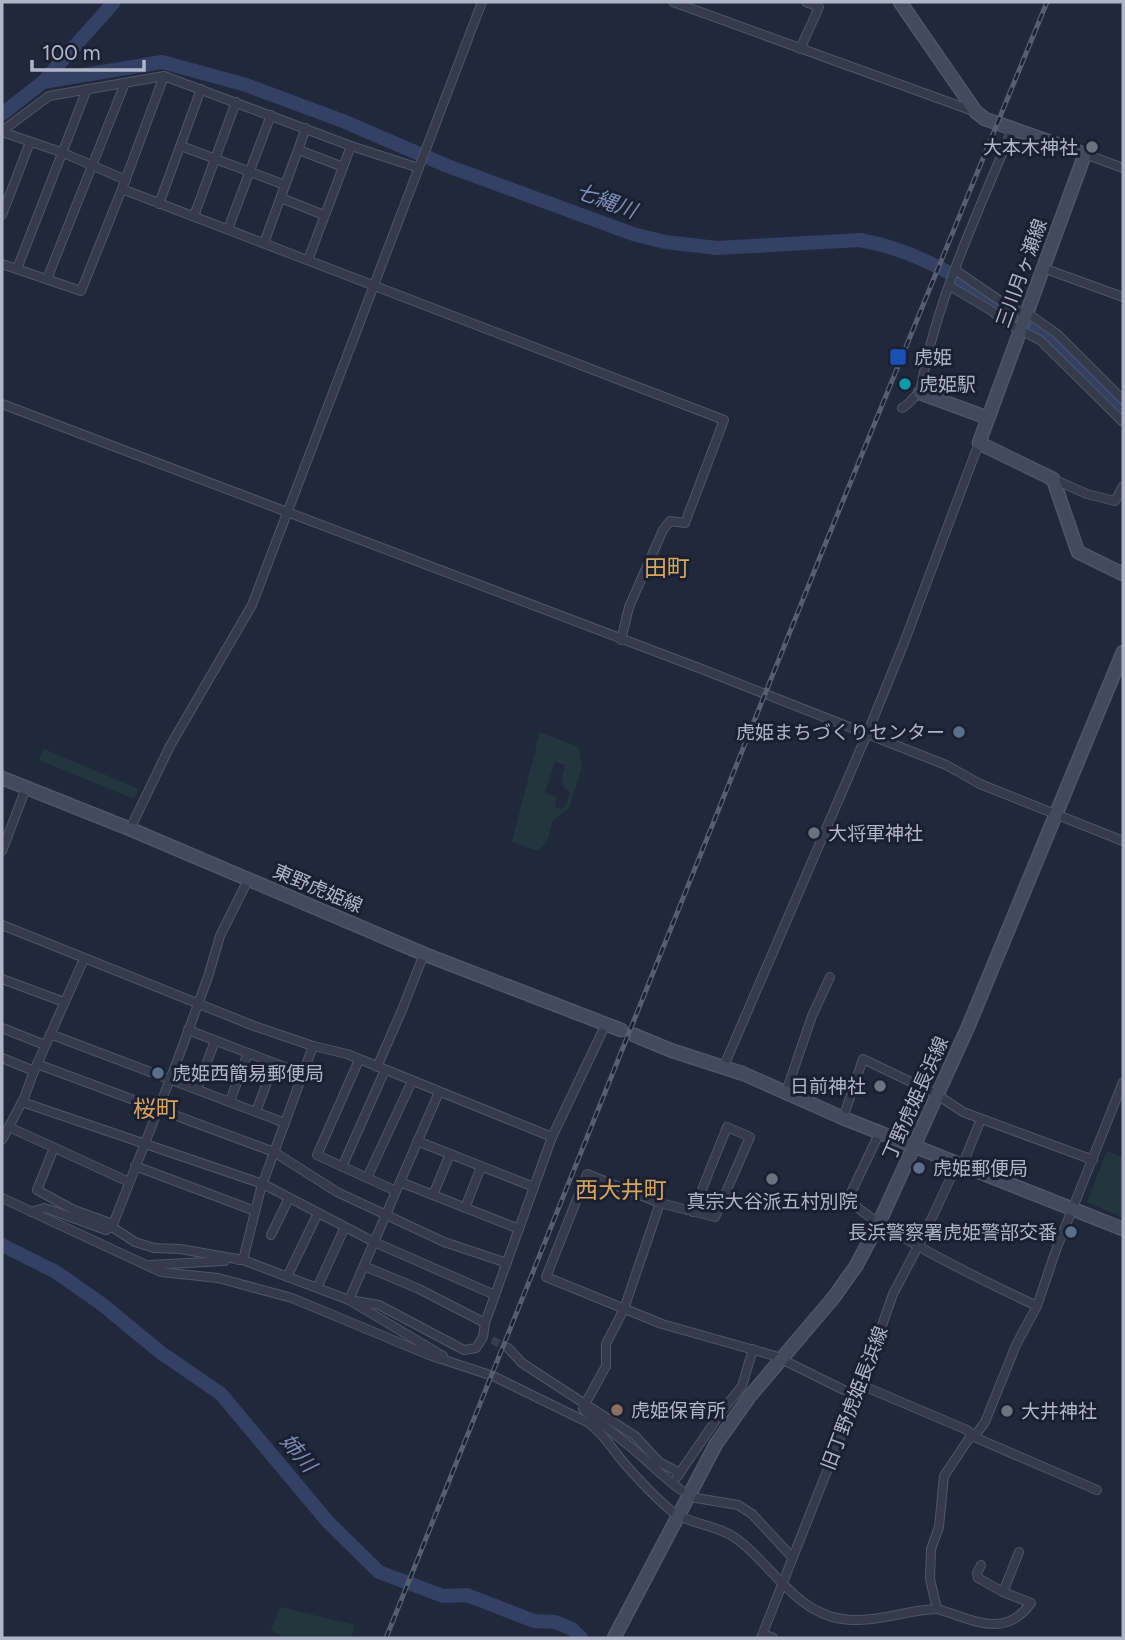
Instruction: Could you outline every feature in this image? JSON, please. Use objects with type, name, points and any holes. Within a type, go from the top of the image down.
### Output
[{"type":"main road","points":[[900,2],[976,112],[989,122],[1085,154]]},
{"type":"main road","name":"三川月ヶ瀬線","points":[[979,443],[1085,154]]},
{"type":"main road","points":[[920,393],[988,418]]},
{"type":"main road","points":[[979,443],[1053,479],[1078,552],[1123,574]]},
{"type":"main road","name":"丁野虎姫長浜線","points":[[614,1638],[716,1444],[750,1396],[834,1297],[856,1266],[879,1223],[973,1015],[1123,652]]},
{"type":"main road","name":"東野虎姫線","points":[[2,778],[424,954],[621,1030]]},
{"type":"main road","points":[[634,1035],[670,1051],[786,1092],[843,1118],[1123,1229]]},
{"type":"street","points":[[131,830],[170,746],[253,605],[482,2]]},
{"type":"street","points":[[673,2],[976,112]]},
{"type":"street","points":[[800,49],[819,7],[806,2]]},
{"type":"street","points":[[2,131],[49,96],[164,76],[351,146],[419,167]]},
{"type":"street","points":[[2,264],[81,290],[126,180],[164,76]]},
{"type":"street","points":[[47,279],[125,83]]},
{"type":"street","points":[[17,269],[87,89]]},
{"type":"street","points":[[159,204],[201,89]]},
{"type":"street","points":[[194,216],[236,102]]},
{"type":"street","points":[[228,229],[271,115]]},
{"type":"street","points":[[264,243],[306,128]]},
{"type":"street","points":[[902,408],[920,393],[925,363],[955,270],[1012,130]]},
{"type":"street","points":[[2,131],[61,152],[126,180]]},
{"type":"street","points":[[2,215],[30,142]]},
{"type":"street","points":[[180,146],[285,185]]},
{"type":"street","points":[[309,260],[351,146]]},
{"type":"street","points":[[299,150],[343,167]]},
{"type":"street","points":[[1085,154],[1123,168]]},
{"type":"street","points":[[122,189],[724,420],[685,523],[670,521],[663,530],[629,607],[621,640]]},
{"type":"street","points":[[281,198],[324,215]]},
{"type":"street","points":[[1043,268],[1123,298]]},
{"type":"street","points":[[955,270],[1012,309],[1026,314],[1057,334],[1123,400]]},
{"type":"street","points":[[950,286],[1040,340],[1123,422]]},
{"type":"street","points":[[2,404],[867,734],[946,765],[979,784],[1123,841]]},
{"type":"street","points":[[723,1068],[867,734],[979,443]]},
{"type":"street","points":[[1053,479],[1087,495],[1115,501],[1123,486]]},
{"type":"street","points":[[2,851],[26,788]]},
{"type":"street","points":[[30,1212],[44,1208],[106,1230],[112,1225],[188,1030],[219,936],[248,880]]},
{"type":"street","points":[[2,925],[254,1026],[359,1059],[552,1137]]},
{"type":"street","points":[[342,1167],[424,954]]},
{"type":"street","points":[[2,1140],[22,1102],[84,958]]},
{"type":"street","points":[[786,1092],[812,1016],[830,976]]},
{"type":"street","points":[[2,979],[64,1002]]},
{"type":"street","points":[[349,1300],[379,1305],[464,1350],[476,1348],[488,1339],[485,1323],[552,1137],[607,1024]]},
{"type":"street","points":[[2,1028],[45,1045]]},
{"type":"street","points":[[188,1030],[303,1074]]},
{"type":"street","points":[[50,1034],[285,1123]]},
{"type":"street","points":[[197,1088],[215,1041]]},
{"type":"street","points":[[243,1260],[263,1184],[313,1046]]},
{"type":"street","points":[[230,1101],[248,1053]]},
{"type":"street","points":[[2,1058],[274,1152],[337,1192],[444,1242],[507,1263]]},
{"type":"street","points":[[359,1059],[317,1155],[396,1191]]},
{"type":"street","points":[[843,1118],[863,1059],[936,1094],[963,1112],[1093,1160]]},
{"type":"street","points":[[256,1112],[274,1063]]},
{"type":"street","points":[[367,1178],[412,1081]]},
{"type":"street","points":[[937,1609],[930,1579],[931,1549],[939,1527],[944,1476],[985,1422],[1016,1345],[1037,1306],[1072,1208],[1123,1082]]},
{"type":"street","points":[[349,1300],[439,1092]]},
{"type":"street","points":[[22,1102],[263,1184],[374,1242],[495,1295]]},
{"type":"street","name":"旧丁野虎姫長浜線","points":[[762,1636],[861,1385],[893,1294],[981,1119]]},
{"type":"street","points":[[693,1212],[727,1127],[750,1137],[715,1217],[693,1212],[660,1203],[587,1174],[546,1277],[662,1324],[782,1359],[856,1396]]},
{"type":"street","points":[[9,1128],[129,1182]]},
{"type":"street","points":[[880,1132],[848,1199],[862,1213],[919,1246],[1037,1306]]},
{"type":"street","points":[[417,1141],[534,1187]]},
{"type":"street","points":[[54,1148],[37,1190],[74,1210],[112,1225],[135,1242],[154,1248],[180,1249],[243,1260],[349,1300],[455,1364]]},
{"type":"street","points":[[433,1195],[450,1154]]},
{"type":"street","points":[[135,1166],[256,1211]]},
{"type":"street","points":[[465,1208],[481,1167]]},
{"type":"street","points":[[400,1182],[519,1229]]},
{"type":"street","points":[[2,1196],[30,1212],[161,1272],[218,1278],[292,1298],[366,1330],[493,1376],[589,1423],[603,1434],[622,1461],[676,1518],[717,1528],[735,1538],[783,1584],[809,1606],[826,1615],[844,1619],[892,1617],[937,1609],[1002,1625],[1014,1622],[1031,1603],[978,1578],[981,1564]]},
{"type":"street","points":[[271,1235],[289,1198]]},
{"type":"street","points":[[660,1203],[624,1309],[606,1344],[606,1367],[583,1409],[681,1490]]},
{"type":"street","points":[[287,1277],[318,1213]]},
{"type":"street","points":[[317,1288],[345,1227]]},
{"type":"street","points":[[146,1266],[243,1260]]},
{"type":"street","points":[[364,1266],[419,1289],[485,1323]]},
{"type":"street","points":[[508,1348],[522,1363],[635,1436],[659,1462],[680,1473]]},
{"type":"street","points":[[673,1484],[742,1385],[753,1349]]},
{"type":"street","points":[[861,1385],[918,1408],[973,1436],[1097,1490]]},
{"type":"street","points":[[612,1446],[623,1440]]},
{"type":"street","points":[[696,1498],[738,1505],[752,1514],[792,1557]]},
{"type":"street","points":[[1003,1592],[1019,1552]]},
{"type":"street","points":[[762,1636],[773,1638]]},
{"type":"shaded area","points":[[540,732],[578,747],[582,767],[569,808],[553,820],[547,842],[537,851],[512,842]],"holes":[[[555,762],[565,765],[562,781],[570,793],[562,809],[555,807],[556,797],[545,793]]]},
{"type":"shaded area","points":[[44,749],[139,789],[134,799],[39,760]]},
{"type":"shaded area","points":[[1107,1151],[1123,1158],[1123,1218],[1087,1202]]},
{"type":"shaded area","points":[[280,1607],[355,1625],[351,1638],[284,1638],[271,1630]]},
{"type":"waterway","points":[[2,114],[43,82],[114,2]]},
{"type":"waterway","name":"七縄川","points":[[43,82],[162,62],[243,84],[343,121],[445,165],[633,234],[665,242],[717,248],[860,240],[902,251],[961,279],[1042,333],[1123,412]]},
{"type":"waterway","name":"姉川","points":[[2,1245],[56,1272],[103,1305],[160,1352],[221,1394],[328,1522],[379,1572],[443,1596],[467,1595],[534,1621],[555,1622],[572,1629],[581,1638]]},
{"type":"tunnel","points":[[492,1340],[508,1348]]},
{"type":"railway","points":[[386,1638],[820,557],[1047,2]]},
{"type":"place","name":"大本木神社","points":[[1092,147]]},
{"type":"place","name":"虎姫","points":[[898,357]]},
{"type":"place","name":"虎姫駅","points":[[905,384]]},
{"type":"place","name":"虎姫まちづくりセンター","points":[[959,732]]},
{"type":"place","name":"大将軍神社","points":[[814,833]]},
{"type":"place","name":"虎姫西簡易郵便局","points":[[158,1073]]},
{"type":"place","name":"日前神社","points":[[880,1086]]},
{"type":"place","name":"虎姫郵便局","points":[[919,1168]]},
{"type":"place","name":"真宗大谷派五村別院","points":[[772,1179]]},
{"type":"place","name":"長浜警察署虎姫警部交番","points":[[1071,1232]]},
{"type":"place","name":"虎姫保育所","points":[[617,1410]]},
{"type":"place","name":"大井神社","points":[[1007,1411]]},
{"type":"district","name":"田町","points":[[667,568]]},
{"type":"district","name":"桜町","points":[[156,1109]]},
{"type":"district","name":"西大井町","points":[[621,1190]]}]
